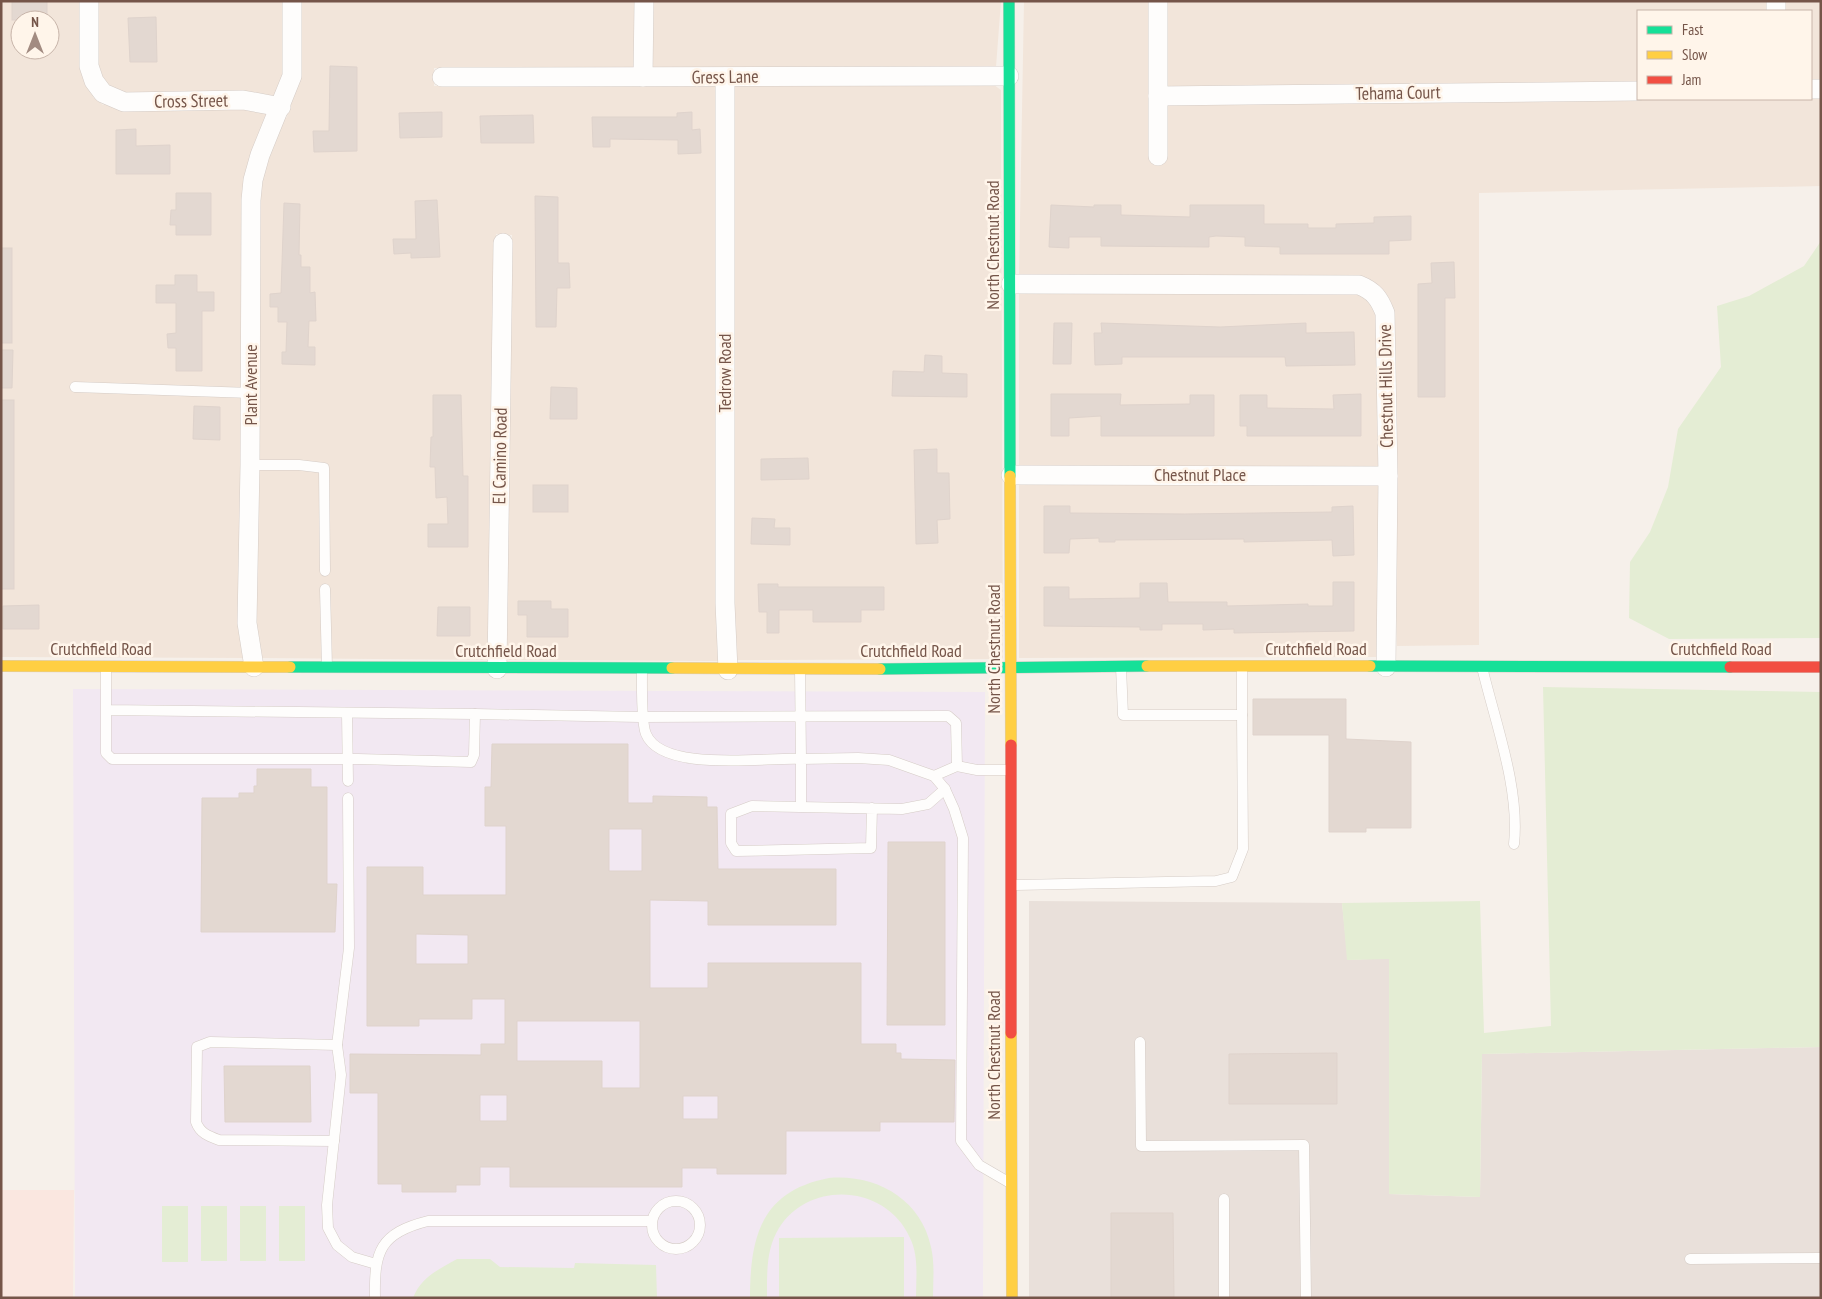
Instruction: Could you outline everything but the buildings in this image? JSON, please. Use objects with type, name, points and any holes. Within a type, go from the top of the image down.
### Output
[{"type":"street","name":"Cross Street","points":[[90,1],[90,66],[94,81],[103,92],[124,102],[243,100],[280,107]]},
{"type":"street","name":"Plant Avenue","points":[[254,667],[248,623],[251,200],[253,180],[260,155],[292,76],[292,1]]},
{"type":"street","points":[[643,77],[644,1]]},
{"type":"street","name":"North Chestnut Road","points":[[1009,1],[1012,1298]]},
{"type":"street","points":[[1158,1],[1158,156]]},
{"type":"street","name":"Gress Lane","points":[[442,77],[1009,76]]},
{"type":"street","name":"Tedrow Road","points":[[724,77],[725,603],[728,670]]},
{"type":"street","name":"Tehama Court","points":[[1158,96],[1637,91]]},
{"type":"street","name":"El Camino Road","points":[[497,669],[504,243]]},
{"type":"street","name":"Chestnut Hills Drive","points":[[1011,284],[1359,285],[1370,290],[1379,298],[1385,313],[1388,476],[1386,666]]},
{"type":"street","name":"Chestnut Place","points":[[1011,475],[1388,476]]},
{"type":"street","name":"Crutchfield Road","points":[[1,666],[728,670],[1121,666],[1821,667]]},
{"type":"lane","points":[[74,387],[251,393]]},
{"type":"lane","points":[[250,465],[299,465],[324,468],[326,571]]},
{"type":"lane","points":[[325,589],[327,668]]},
{"type":"lane","points":[[106,666],[106,753],[112,759],[348,759],[471,762],[474,755],[476,714]]},
{"type":"lane","points":[[1121,666],[1123,715],[1242,715]]},
{"type":"lane","points":[[1012,885],[1216,881],[1232,877],[1243,849],[1242,666]]},
{"type":"lane","points":[[1481,666],[1511,786],[1516,828],[1514,844]]},
{"type":"lane","points":[[642,669],[645,733],[654,746],[673,755],[710,760],[858,758],[889,760],[934,776],[945,789],[963,838],[961,1141],[979,1165],[1012,1184]]},
{"type":"lane","points":[[800,669],[801,806]]},
{"type":"lane","points":[[106,710],[644,717],[800,718],[948,716],[956,723],[957,766]]},
{"type":"lane","points":[[347,713],[348,781]]},
{"type":"lane","points":[[934,776],[957,766],[977,770],[1012,770]]},
{"type":"lane","points":[[872,808],[871,848],[736,851],[730,843],[731,814],[752,806],[801,806],[872,808],[902,809],[928,804],[945,789]]},
{"type":"lane","points":[[348,798],[347,874],[349,948],[337,1045],[341,1075],[327,1205],[328,1228],[337,1245],[352,1257],[376,1264]]},
{"type":"lane","points":[[334,1141],[219,1140],[207,1135],[198,1129],[196,1122],[195,1066],[197,1047],[210,1042],[337,1045]]},
{"type":"lane","points":[[1140,1042],[1141,1146],[1304,1145],[1306,1298]]},
{"type":"lane","points":[[1224,1199],[1224,1298]]},
{"type":"lane","points":[[679,1201],[686,1203],[698,1214],[700,1229],[692,1243],[685,1247],[670,1248],[656,1240],[652,1232],[652,1221],[657,1209],[664,1204],[679,1201]]},
{"type":"lane","points":[[375,1298],[376,1264],[381,1248],[394,1234],[410,1226],[428,1221],[652,1221]]},
{"type":"lane","points":[[1690,1259],[1821,1258]]},
{"type":"shaded area","points":[[1,1],[81,1],[93,97],[103,105],[105,103],[124,111],[242,109],[269,114],[252,153],[244,658],[1,657]]},
{"type":"shaded area","points":[[97,1],[284,1],[284,74],[275,97],[243,91],[125,93],[108,85],[101,77],[97,65]]},
{"type":"shaded area","points":[[300,1],[636,1],[635,68],[434,68],[434,86],[717,86],[719,661],[505,660],[512,235],[496,234],[489,660],[261,658],[256,622],[259,201],[261,181],[267,158],[284,119],[287,117]]},
{"type":"shaded area","points":[[652,1],[1001,1],[996,67],[651,68]]},
{"type":"shaded area","points":[[1024,1],[1821,1],[1821,186],[1479,193],[1479,645],[1397,646],[1393,313],[1386,294],[1375,283],[1359,276],[1019,275]]},
{"type":"shaded area","points":[[994,85],[1001,90],[1003,659],[735,660],[733,603],[733,86]]},
{"type":"shaded area","points":[[1019,293],[1357,294],[1366,298],[1377,315],[1380,466],[1019,466]]},
{"type":"shaded area","points":[[1019,484],[1380,485],[1378,657],[1019,658]]},
{"type":"shaded area","points":[[73,689],[985,692],[983,1298],[75,1298]]},
{"type":"shaded area","points":[[1029,901],[1342,903],[1348,960],[1389,958],[1389,1194],[1480,1197],[1482,1054],[1821,1047],[1821,1298],[1029,1298]]},
{"type":"shaded area","points":[[1,1190],[74,1190],[73,1298],[1,1298]]},
{"type":"green space","points":[[1821,241],[1821,638],[1669,639],[1629,618],[1630,562],[1650,532],[1668,487],[1678,429],[1721,367],[1717,306],[1749,296],[1804,266]]},
{"type":"green space","points":[[1543,687],[1821,692],[1821,1047],[1482,1054],[1480,1197],[1389,1194],[1389,959],[1347,960],[1342,903],[1480,901],[1484,1033],[1551,1026]]},
{"type":"green space","points":[[829,1178],[863,1180],[879,1185],[907,1203],[926,1230],[931,1247],[933,1298],[916,1298],[915,1252],[910,1238],[899,1220],[884,1207],[867,1199],[848,1195],[828,1196],[809,1201],[793,1212],[779,1228],[769,1253],[767,1298],[750,1298],[753,1255],[757,1237],[764,1220],[774,1206],[788,1194],[806,1184]]},
{"type":"green space","points":[[162,1206],[188,1206],[188,1262],[162,1262]]},
{"type":"green space","points":[[201,1206],[227,1206],[227,1261],[201,1261]]},
{"type":"green space","points":[[240,1206],[266,1206],[266,1261],[240,1261]]},
{"type":"green space","points":[[279,1206],[305,1206],[305,1261],[279,1261]]},
{"type":"green space","points":[[904,1237],[904,1298],[779,1298],[779,1238]]},
{"type":"green space","points":[[457,1259],[490,1259],[500,1267],[574,1268],[575,1263],[656,1265],[657,1298],[413,1298],[425,1279]]},
{"type":"traffic: fast","points":[[1009,1],[1010,476]]},
{"type":"traffic: fast","points":[[880,669],[1147,666]]},
{"type":"traffic: fast","points":[[1370,666],[1730,667]]},
{"type":"traffic: fast","points":[[290,667],[672,668]]},
{"type":"traffic: slow","points":[[1010,476],[1011,745]]},
{"type":"traffic: slow","points":[[1,666],[290,667]]},
{"type":"traffic: slow","points":[[1147,666],[1370,666]]},
{"type":"traffic: slow","points":[[672,668],[880,669]]},
{"type":"traffic: slow","points":[[1011,1033],[1012,1298]]},
{"type":"traffic: jam","points":[[1730,667],[1821,667]]},
{"type":"traffic: jam","points":[[1011,745],[1011,1033]]}]
